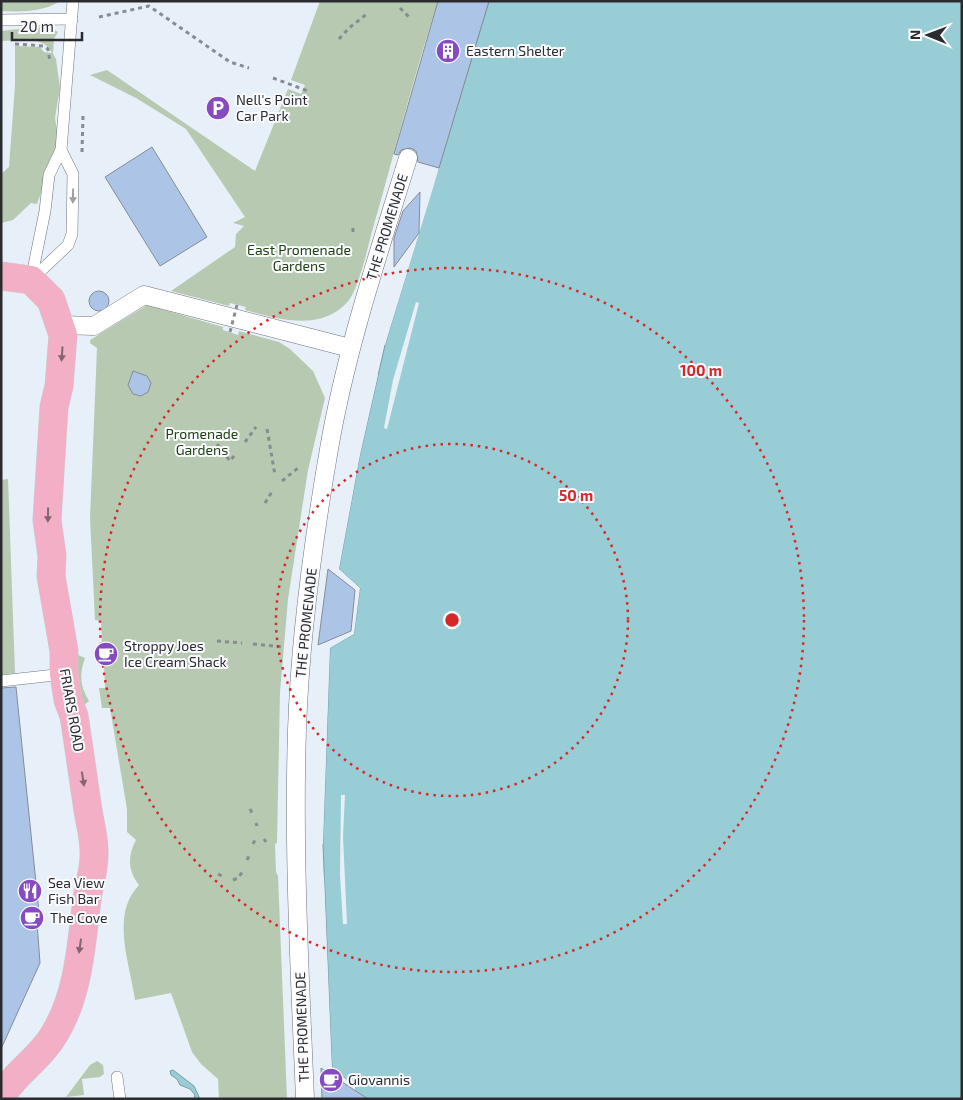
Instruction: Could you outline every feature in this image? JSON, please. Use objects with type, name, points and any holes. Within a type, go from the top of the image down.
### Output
[{"type":"main road","points":[[1,276],[31,280]]},
{"type":"main road","name":"FRIARS ROAD","points":[[1,1096],[12,1080],[42,1051],[55,1033],[67,1009],[75,982],[93,874],[93,834],[74,716],[68,700],[64,674],[64,650],[51,576],[52,556],[48,520],[54,407],[61,367],[63,334],[50,300],[31,280]]},
{"type":"street","name":"THE PROMENADE","points":[[305,1099],[297,836],[298,709],[308,593],[329,447],[350,348],[408,158]]},
{"type":"street","points":[[61,326],[94,326],[144,295],[350,348]]},
{"type":"lane","points":[[31,280],[45,211],[49,176],[61,150],[73,1]]},
{"type":"lane","points":[[1,20],[72,19]]},
{"type":"lane","points":[[31,280],[68,245],[72,234],[73,174],[61,150]]},
{"type":"lane","points":[[1,681],[64,674]]},
{"type":"lane","points":[[117,1077],[120,1099]]},
{"type":"path","points":[[99,17],[149,6],[230,62],[249,68]]},
{"type":"path","points":[[400,8],[410,18]]},
{"type":"path","points":[[340,39],[349,28],[368,13]]},
{"type":"path","points":[[15,44],[44,46],[48,49],[48,62],[54,62]]},
{"type":"path","points":[[273,78],[308,91]]},
{"type":"path","points":[[82,154],[83,110]]},
{"type":"path","points":[[353,228],[353,234]]},
{"type":"path","points":[[230,332],[238,305]]},
{"type":"path","points":[[245,442],[256,427]]},
{"type":"path","points":[[267,429],[275,475]]},
{"type":"path","points":[[217,444],[227,459],[230,461],[234,456]]},
{"type":"path","points":[[282,481],[298,468]]},
{"type":"path","points":[[265,503],[272,490]]},
{"type":"path","points":[[217,641],[242,643]]},
{"type":"path","points":[[253,644],[284,647]]},
{"type":"path","points":[[233,880],[238,878],[243,871]]},
{"type":"green space","points":[[1,1],[60,1],[40,9],[1,11]]},
{"type":"green space","name":"East Promenade Gardens","points":[[320,1],[438,1],[362,268],[351,297],[341,308],[329,315],[306,321],[281,319],[245,310],[246,307],[230,303],[229,306],[171,291],[235,247],[236,234],[244,226],[233,223],[245,217],[186,129],[136,98],[90,75],[107,70],[255,171],[288,89],[301,94],[305,85],[291,80]]},
{"type":"green space","points":[[49,27],[58,32],[54,39],[53,54],[56,59],[60,88],[55,118],[59,142],[37,204],[31,203],[13,220],[1,223],[1,174],[9,167],[15,85],[15,46],[40,47],[44,52],[52,53],[48,47],[37,41],[1,41],[1,31]]},
{"type":"green space","name":"Promenade Gardens","points":[[147,305],[223,327],[223,330],[238,335],[239,331],[279,342],[290,349],[313,371],[325,398],[308,470],[288,599],[280,692],[277,843],[275,844],[287,1099],[219,1099],[218,1079],[201,1064],[192,1052],[171,993],[135,1000],[126,956],[124,940],[125,911],[130,897],[139,885],[132,874],[130,862],[131,851],[136,840],[127,832],[127,809],[110,708],[102,708],[99,688],[105,688],[104,664],[111,664],[117,658],[116,649],[110,643],[102,644],[101,621],[95,620],[90,518],[97,348],[90,343],[90,340]]},
{"type":"green space","points":[[8,479],[15,673],[1,675],[1,480]]},
{"type":"green space","points":[[78,655],[85,658],[81,680],[89,701],[83,706],[73,692]]},
{"type":"green space","points":[[97,1061],[103,1065],[104,1074],[100,1077],[82,1079],[84,1095],[66,1097],[90,1065]]},
{"type":"water","points":[[489,1],[962,1],[962,1099],[356,1099],[355,1085],[332,1070],[323,844],[330,648],[354,634],[360,588],[339,569],[360,455],[385,345]]},
{"type":"water","points":[[173,1070],[194,1086],[200,1099],[194,1099],[195,1095],[190,1089],[180,1085],[177,1079],[171,1075],[170,1071]]},
{"type":"pier","points":[[437,167],[439,168],[431,195],[385,345],[383,345]]},
{"type":"pier","points":[[416,302],[419,303],[387,429],[384,428],[393,380]]},
{"type":"pier","points":[[375,375],[378,375],[360,455],[339,569],[360,588],[354,634],[330,648],[323,844],[321,844],[328,647],[352,633],[357,589],[337,569],[357,455]]},
{"type":"pier","points":[[341,795],[345,795],[343,837],[347,924],[343,924],[340,875]]},
{"type":"pier","points":[[322,876],[324,876],[332,1070],[355,1085],[356,1099],[353,1099],[352,1086],[329,1071]]},
{"type":"building","name":"Eastern Shelter","points":[[438,1],[489,1],[439,168],[418,162],[416,151],[411,148],[401,150],[398,155],[394,154]]},
{"type":"building","points":[[152,147],[207,237],[160,266],[105,177]]},
{"type":"building","points":[[420,192],[419,233],[394,267],[394,238],[403,211]]},
{"type":"building","points":[[99,291],[106,294],[109,301],[106,308],[99,311],[92,308],[89,301],[92,294]]},
{"type":"building","points":[[133,371],[147,376],[151,383],[148,392],[141,396],[133,394],[128,385]]},
{"type":"building","points":[[328,569],[355,590],[351,631],[318,645]]},
{"type":"building","name":"Stroppy Joes Ice Cream Shack","points":[[106,643],[114,646],[117,654],[114,662],[106,665],[98,662],[95,654],[98,646]]},
{"type":"building","points":[[16,687],[40,922],[37,922],[40,963],[1,1049],[1,688]]},
{"type":"building","name":"Giovannis","points":[[321,1068],[368,1099],[322,1099]]},
{"type":"place","name":"Eastern Shelter","points":[[448,51]]},
{"type":"place","name":"Nell's Point Car Park","points":[[218,108]]},
{"type":"place","name":"Stroppy Joes Ice Cream Shack","points":[[106,654]]},
{"type":"place","name":"Sea View Fish Bar","points":[[30,891]]},
{"type":"place","name":"The Cove","points":[[32,918]]},
{"type":"place","name":"Giovannis","points":[[331,1080]]}]
